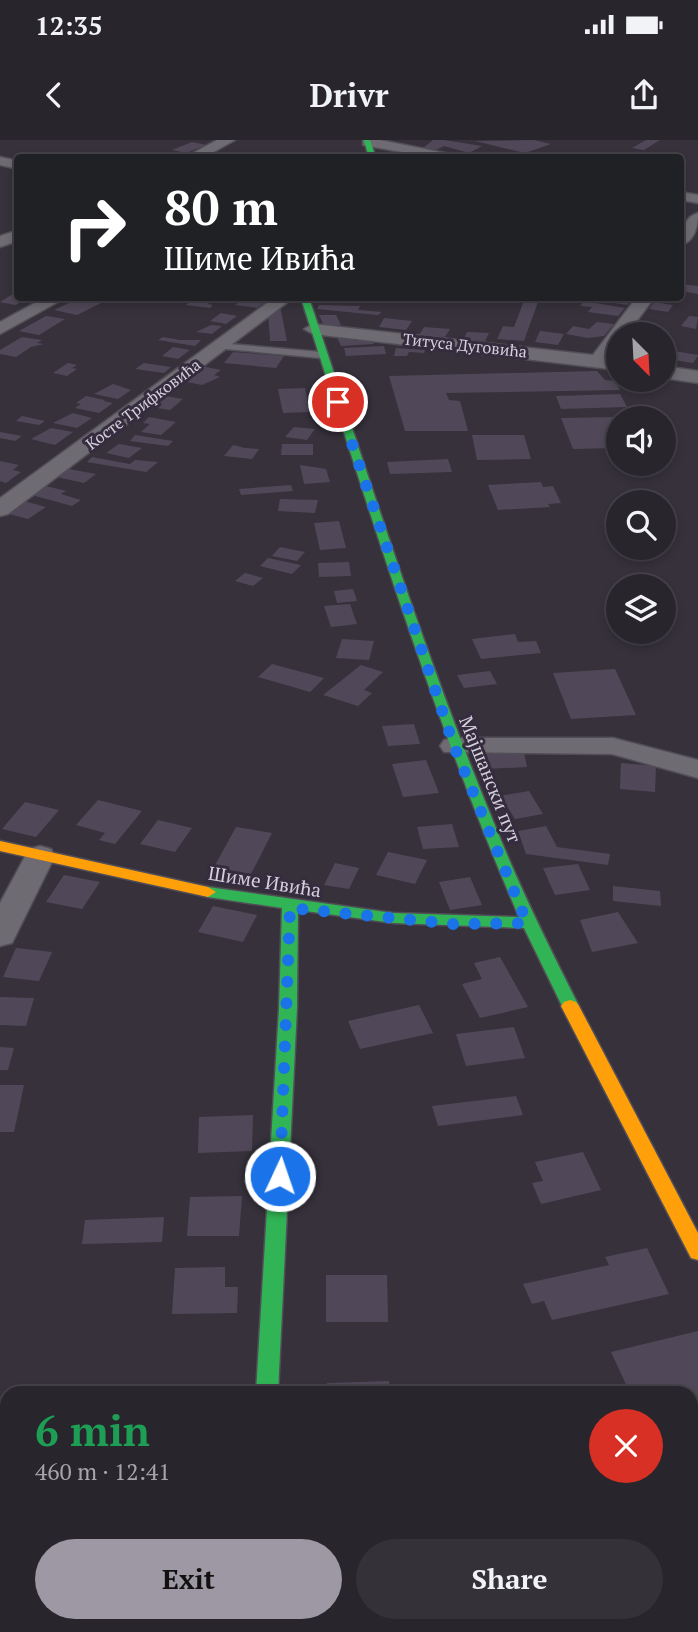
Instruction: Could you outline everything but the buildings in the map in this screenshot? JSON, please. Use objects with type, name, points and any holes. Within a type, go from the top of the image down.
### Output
[{"type":"street","points":[[199,154],[228,140]]},
{"type":"street","points":[[369,146],[432,154]]},
{"type":"street","points":[[684,236],[698,218]]},
{"type":"street","points":[[0,329],[51,301]]},
{"type":"street","name":"Косте Трифковића","points":[[4,504],[280,301]]},
{"type":"street","name":"Мајшански пут","points":[[306,301],[321,355],[454,746],[527,923],[698,1252]]},
{"type":"street","points":[[598,361],[643,301]]},
{"type":"street","name":"Титуса Дуговића","points":[[313,328],[606,362]]},
{"type":"street","points":[[676,374],[698,377]]},
{"type":"street","points":[[454,746],[613,747],[698,769]]},
{"type":"street","name":"Шиме Ивића","points":[[0,846],[209,894],[290,908],[454,924],[527,923]]},
{"type":"street","points":[[0,934],[40,856]]},
{"type":"street","points":[[267,1386],[288,1021],[290,908]]},
{"type":"lane","points":[[218,346],[321,355]]},
{"type":"traffic: fast","points":[[367,140],[372,154]]},
{"type":"traffic: fast","points":[[306,301],[393,568],[456,747],[529,921],[570,1006]]},
{"type":"traffic: fast","points":[[208,892],[393,918],[527,923]]},
{"type":"traffic: fast","points":[[267,1386],[288,1008],[290,908]]},
{"type":"traffic: slow","points":[[0,846],[208,892]]},
{"type":"traffic: slow","points":[[570,1006],[698,1252]]},
{"type":"route","points":[[280,1176],[290,908],[454,924],[527,923],[454,746],[338,402]]}]
